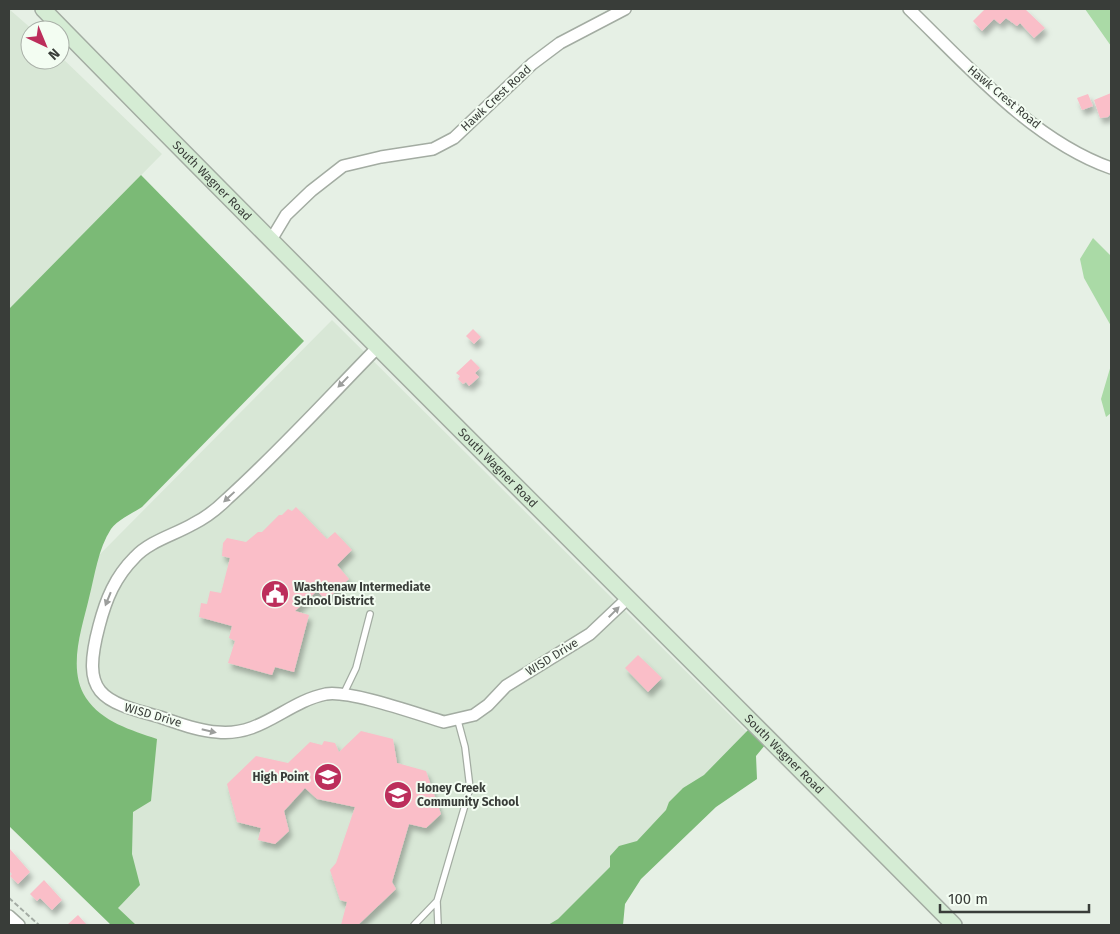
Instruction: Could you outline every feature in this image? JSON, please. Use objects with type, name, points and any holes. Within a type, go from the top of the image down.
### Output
[{"type":"main road","name":"South Wagner Road","points":[[43,9],[627,599],[760,728],[954,925]]},
{"type":"street","name":"Hawk Crest Road","points":[[270,240],[286,215],[311,191],[343,166],[381,157],[433,149],[454,138],[532,64],[560,44],[625,9]]},
{"type":"street","name":"Hawk Crest Road","points":[[909,9],[987,85],[1032,123],[1087,160],[1111,168]]},
{"type":"street","name":"WISD Drive","points":[[378,347],[226,501],[194,524],[164,538],[137,554],[118,575],[103,611],[92,651],[93,679],[109,701],[213,732],[234,734],[249,730],[318,697],[344,693],[444,722],[458,721],[474,715],[488,705],[506,686],[590,634],[627,599]]},
{"type":"street","points":[[9,916],[19,925]]},
{"type":"lane","points":[[344,693],[356,668],[370,614]]},
{"type":"lane","points":[[438,925],[437,901],[470,788],[466,747],[458,721]]},
{"type":"lane","points":[[414,925],[437,901]]},
{"type":"path","points":[[9,898],[39,925]]},
{"type":"shaded area","points":[[9,9],[22,20],[20,20],[20,70],[70,70],[70,66],[162,154],[9,309]]},
{"type":"shaded area","points":[[332,320],[750,735],[560,925],[127,925],[9,808],[9,646]]},
{"type":"green space","points":[[1085,9],[1111,9],[1111,46]]},
{"type":"green space","points":[[141,175],[304,341],[142,507],[121,520],[111,529],[100,554],[78,648],[77,674],[80,687],[86,698],[100,713],[118,724],[157,739],[151,801],[133,812],[132,854],[140,885],[118,908],[136,925],[111,925],[9,826],[9,309]]},
{"type":"green space","points":[[1093,238],[1111,256],[1111,326],[1084,278],[1080,259]]},
{"type":"green space","points":[[1111,365],[1111,413],[1106,417],[1101,399]]},
{"type":"green space","points":[[749,729],[765,745],[756,756],[757,779],[716,807],[641,879],[625,904],[623,925],[548,925],[558,919],[610,867],[610,856],[619,846],[637,841],[666,810],[669,802],[683,788],[704,775]]},
{"type":"building","points":[[985,9],[1025,9],[1045,28],[1034,38],[1020,23],[1017,26],[1006,18],[1000,24],[994,19],[982,31],[973,21]]},
{"type":"building","points":[[1111,93],[1111,113],[1108,117],[1100,118],[1094,100]]},
{"type":"building","points":[[1088,94],[1093,106],[1082,110],[1077,98]]},
{"type":"building","points":[[473,329],[481,337],[474,344],[466,336]]},
{"type":"building","points":[[471,359],[480,368],[475,373],[479,377],[469,386],[466,382],[463,384],[458,379],[460,376],[456,373]]},
{"type":"building","name":"Washtenaw Intermediate School District","points":[[296,507],[327,539],[335,532],[352,550],[337,565],[349,579],[326,600],[317,591],[295,611],[309,615],[294,672],[275,667],[272,675],[228,663],[235,641],[229,638],[232,626],[199,617],[201,603],[207,604],[210,591],[221,593],[230,558],[222,556],[223,543],[227,538],[246,542],[258,532],[262,532],[279,515],[282,515],[288,509],[292,511]]},
{"type":"building","points":[[638,655],[662,678],[648,692],[625,668]]},
{"type":"building","points":[[361,731],[393,739],[397,763],[426,771],[441,814],[426,828],[409,824],[392,882],[396,889],[358,925],[341,925],[347,902],[340,900],[330,870],[336,863],[355,807],[317,799],[305,788],[284,811],[289,831],[275,844],[258,840],[261,828],[237,822],[227,784],[256,756],[288,763],[310,742],[322,745],[324,741],[335,743],[339,752]]},
{"type":"building","points":[[9,848],[30,872],[18,884],[10,876],[12,874],[9,871]]},
{"type":"building","points":[[44,880],[62,900],[52,910],[40,898],[37,901],[30,894]]},
{"type":"building","points":[[78,915],[87,925],[67,925]]},
{"type":"place","name":"Washtenaw Intermediate School District","points":[[275,594]]},
{"type":"place","name":"High Point","points":[[328,777]]},
{"type":"place","name":"Honey Creek Community School","points":[[398,795]]}]
